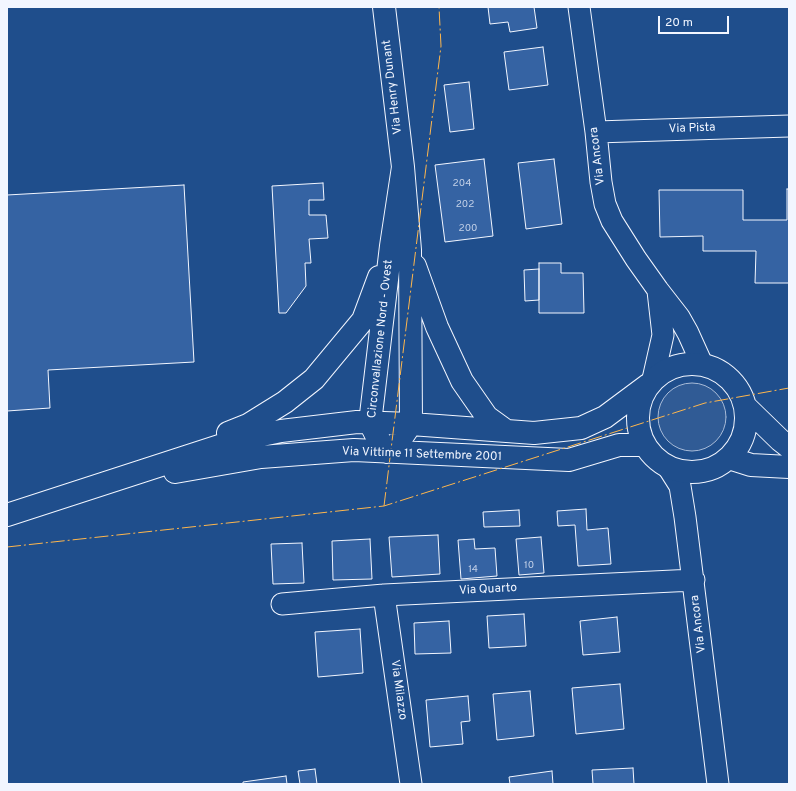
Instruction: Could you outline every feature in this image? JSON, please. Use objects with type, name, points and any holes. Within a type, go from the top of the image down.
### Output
[{"type":"main road","name":"Via Henry Dunant","points":[[384,7],[403,167]]},
{"type":"main road","name":"Circonvallazione Nord - Ovest","points":[[403,167],[400,248],[411,424]]},
{"type":"main road","name":"Circonvallazione Nord - Ovest","points":[[387,452],[370,423],[400,248]]},
{"type":"main road","name":"Circonvallazione Nord - Ovest","points":[[400,248],[462,381],[487,417],[505,430]]},
{"type":"main road","points":[[100,485],[248,425],[285,402],[314,379],[363,320],[400,248]]},
{"type":"main road","name":"Via Ancora","points":[[694,363],[702,364],[718,370],[733,382],[739,390],[745,406],[745,429],[736,450],[729,458],[719,465],[707,470],[690,472],[680,471],[659,462],[644,445],[637,424],[638,407],[641,397],[651,382],[665,370],[677,365],[694,363]]},
{"type":"main road","points":[[15,513],[238,440],[281,431],[357,422],[534,432],[582,428],[605,417],[651,382]]},
{"type":"main road","name":"Via Ancora","points":[[745,406],[789,447]]},
{"type":"main road","points":[[387,452],[398,443],[411,424]]},
{"type":"main road","name":"Via Vittime 11 Settembre 2001","points":[[100,485],[260,457],[354,450],[569,460],[619,445],[644,445]]},
{"type":"main road","points":[[729,458],[751,465],[789,467]]},
{"type":"street","name":"Via Ancora","points":[[579,7],[605,204],[612,221],[658,290],[679,317],[702,364]]},
{"type":"street","name":"Via Pista","points":[[596,132],[789,126]]},
{"type":"street","name":"Via Ancora","points":[[651,382],[663,335],[658,290]]},
{"type":"street","name":"Via Ancora","points":[[668,467],[680,486],[685,517],[694,580],[718,784]]},
{"type":"street","name":"Via Quarto","points":[[282,604],[384,595],[694,580]]},
{"type":"street","name":"Via Milazzo","points":[[384,595],[411,784]]},
{"type":"shaded area","points":[[692,383],[705,386],[716,393],[723,404],[726,417],[723,430],[716,441],[705,448],[692,451],[679,448],[668,441],[661,430],[658,417],[661,404],[668,393],[679,386]]},
{"type":"building","points":[[488,7],[534,7],[537,28],[510,32],[508,22],[490,24]]},
{"type":"building","points":[[543,47],[548,85],[509,90],[504,52]]},
{"type":"building","points":[[469,82],[474,129],[450,132],[444,85]]},
{"type":"building","points":[[484,159],[493,236],[445,242],[435,165]]},
{"type":"building","points":[[554,159],[562,224],[526,229],[518,163]]},
{"type":"building","points":[[323,183],[324,200],[309,200],[309,215],[326,215],[328,238],[309,239],[311,263],[305,263],[306,286],[286,313],[279,313],[272,186]]},
{"type":"building","points":[[184,185],[194,362],[48,370],[50,408],[7,411],[7,195]]},
{"type":"building","points":[[787,189],[789,189],[789,283],[755,283],[756,251],[703,251],[703,236],[660,237],[659,190],[743,190],[743,220],[787,220]]},
{"type":"building","points":[[539,263],[561,263],[561,273],[583,273],[584,313],[539,313]]},
{"type":"building","points":[[539,269],[539,300],[525,301],[524,270]]},
{"type":"building","points":[[586,509],[587,530],[608,528],[611,564],[578,566],[575,525],[558,526],[557,511]]},
{"type":"building","points":[[519,510],[520,526],[484,527],[483,512]]},
{"type":"building","points":[[438,535],[440,574],[392,577],[389,537]]},
{"type":"building","points":[[541,537],[544,573],[519,575],[516,539]]},
{"type":"building","points":[[370,539],[372,579],[333,580],[332,541]]},
{"type":"building","points":[[474,539],[475,549],[495,548],[497,576],[461,579],[458,540]]},
{"type":"building","points":[[302,543],[304,583],[273,584],[271,544]]},
{"type":"building","points":[[524,614],[526,646],[489,648],[487,616]]},
{"type":"building","points":[[617,617],[620,652],[583,655],[580,621]]},
{"type":"building","points":[[449,621],[451,653],[415,654],[414,623]]},
{"type":"building","points":[[360,629],[363,673],[318,677],[315,632]]},
{"type":"building","points":[[620,684],[624,729],[576,734],[572,688]]},
{"type":"building","points":[[530,691],[534,736],[497,740],[493,694]]},
{"type":"building","points":[[468,696],[470,721],[461,722],[463,744],[430,747],[426,700]]},
{"type":"building","points":[[633,768],[634,784],[593,784],[592,770]]},
{"type":"building","points":[[315,769],[317,784],[300,784],[298,771]]},
{"type":"building","points":[[552,771],[553,784],[510,784],[509,777]]},
{"type":"building","points":[[286,776],[287,784],[243,784],[243,782]]},
{"type":"power","points":[[384,506],[441,46],[439,7]]},
{"type":"power","points":[[7,547],[384,506],[705,403],[789,388]]}]
